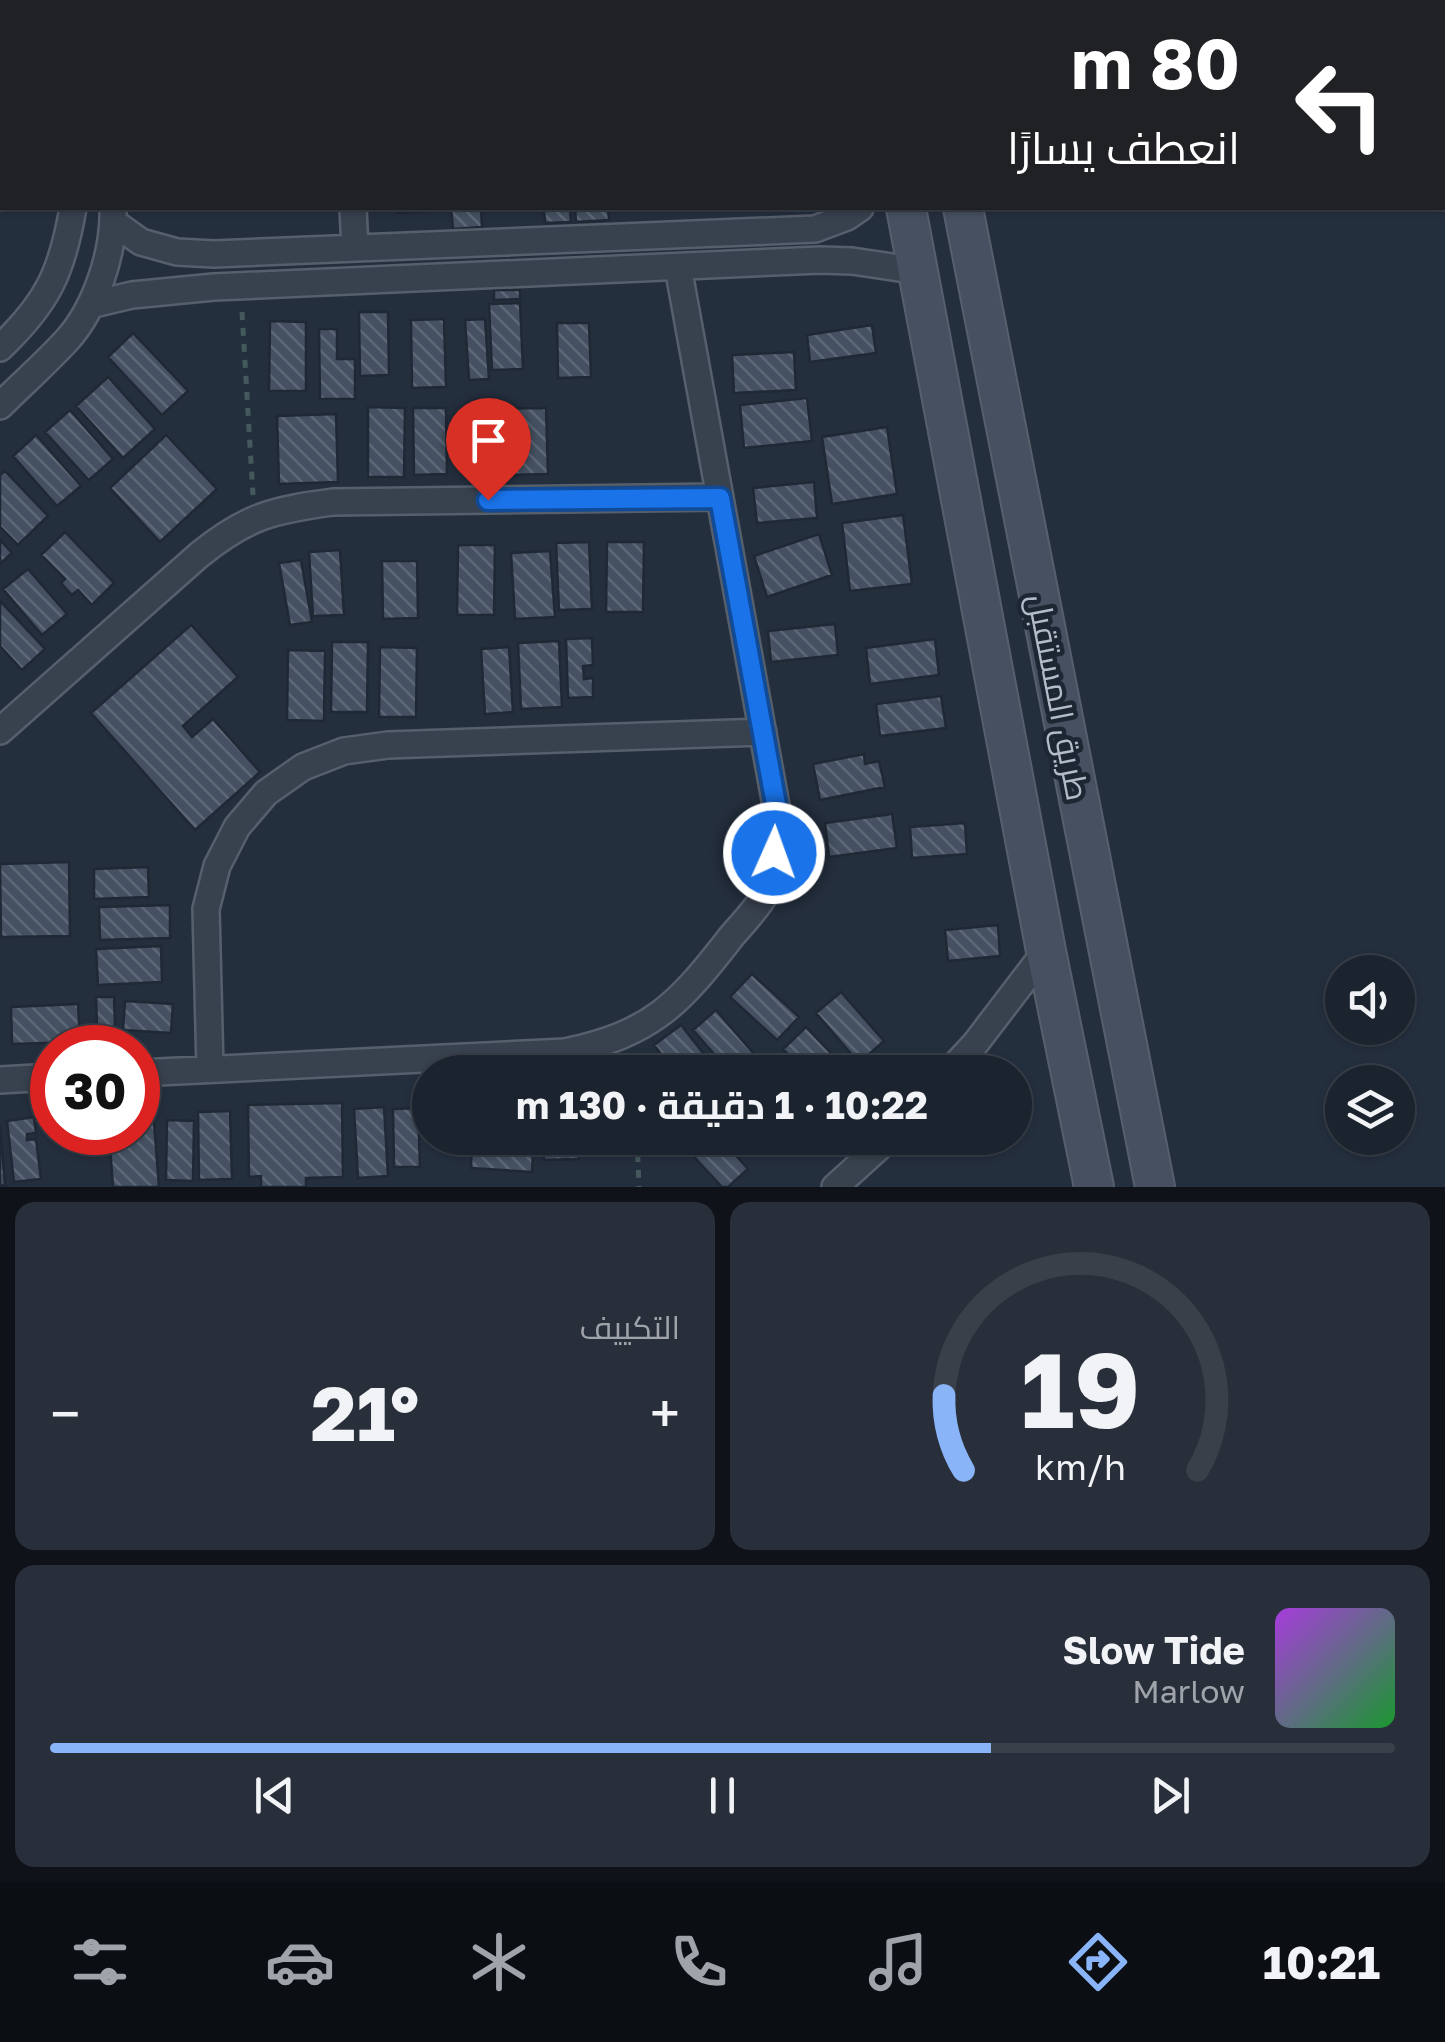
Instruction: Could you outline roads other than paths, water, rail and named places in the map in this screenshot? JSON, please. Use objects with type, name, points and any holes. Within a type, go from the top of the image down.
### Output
[{"type":"street","points":[[0,348],[26,324],[50,288],[66,248],[73,210]]},
{"type":"street","points":[[353,210],[354,248]]},
{"type":"street","points":[[113,215],[141,242],[177,252],[214,254],[815,228],[857,210]]},
{"type":"street","name":"طريق المستقبل","points":[[906,210],[1094,1187]]},
{"type":"street","name":"طريق المستقبل","points":[[963,210],[1154,1187]]},
{"type":"street","points":[[0,406],[70,337],[90,305],[105,265],[113,215]]},
{"type":"street","points":[[815,228],[820,260]]},
{"type":"street","points":[[214,254],[227,286]]},
{"type":"street","points":[[90,305],[132,296],[227,286],[820,260],[920,271]]},
{"type":"street","points":[[160,1072],[565,1052],[600,1044],[632,1032],[667,1010],[697,980],[765,894],[774,853],[777,810],[678,267]]},
{"type":"street","points":[[0,732],[199,555],[227,532],[254,518],[333,502],[720,498]]},
{"type":"street","points":[[210,1070],[206,909],[216,866],[237,826],[266,792],[303,767],[344,751],[388,745],[762,732]]},
{"type":"street","points":[[964,1055],[1046,951]]},
{"type":"street","points":[[0,1080],[30,1078]]},
{"type":"street","points":[[835,1187],[870,1155]]}]
